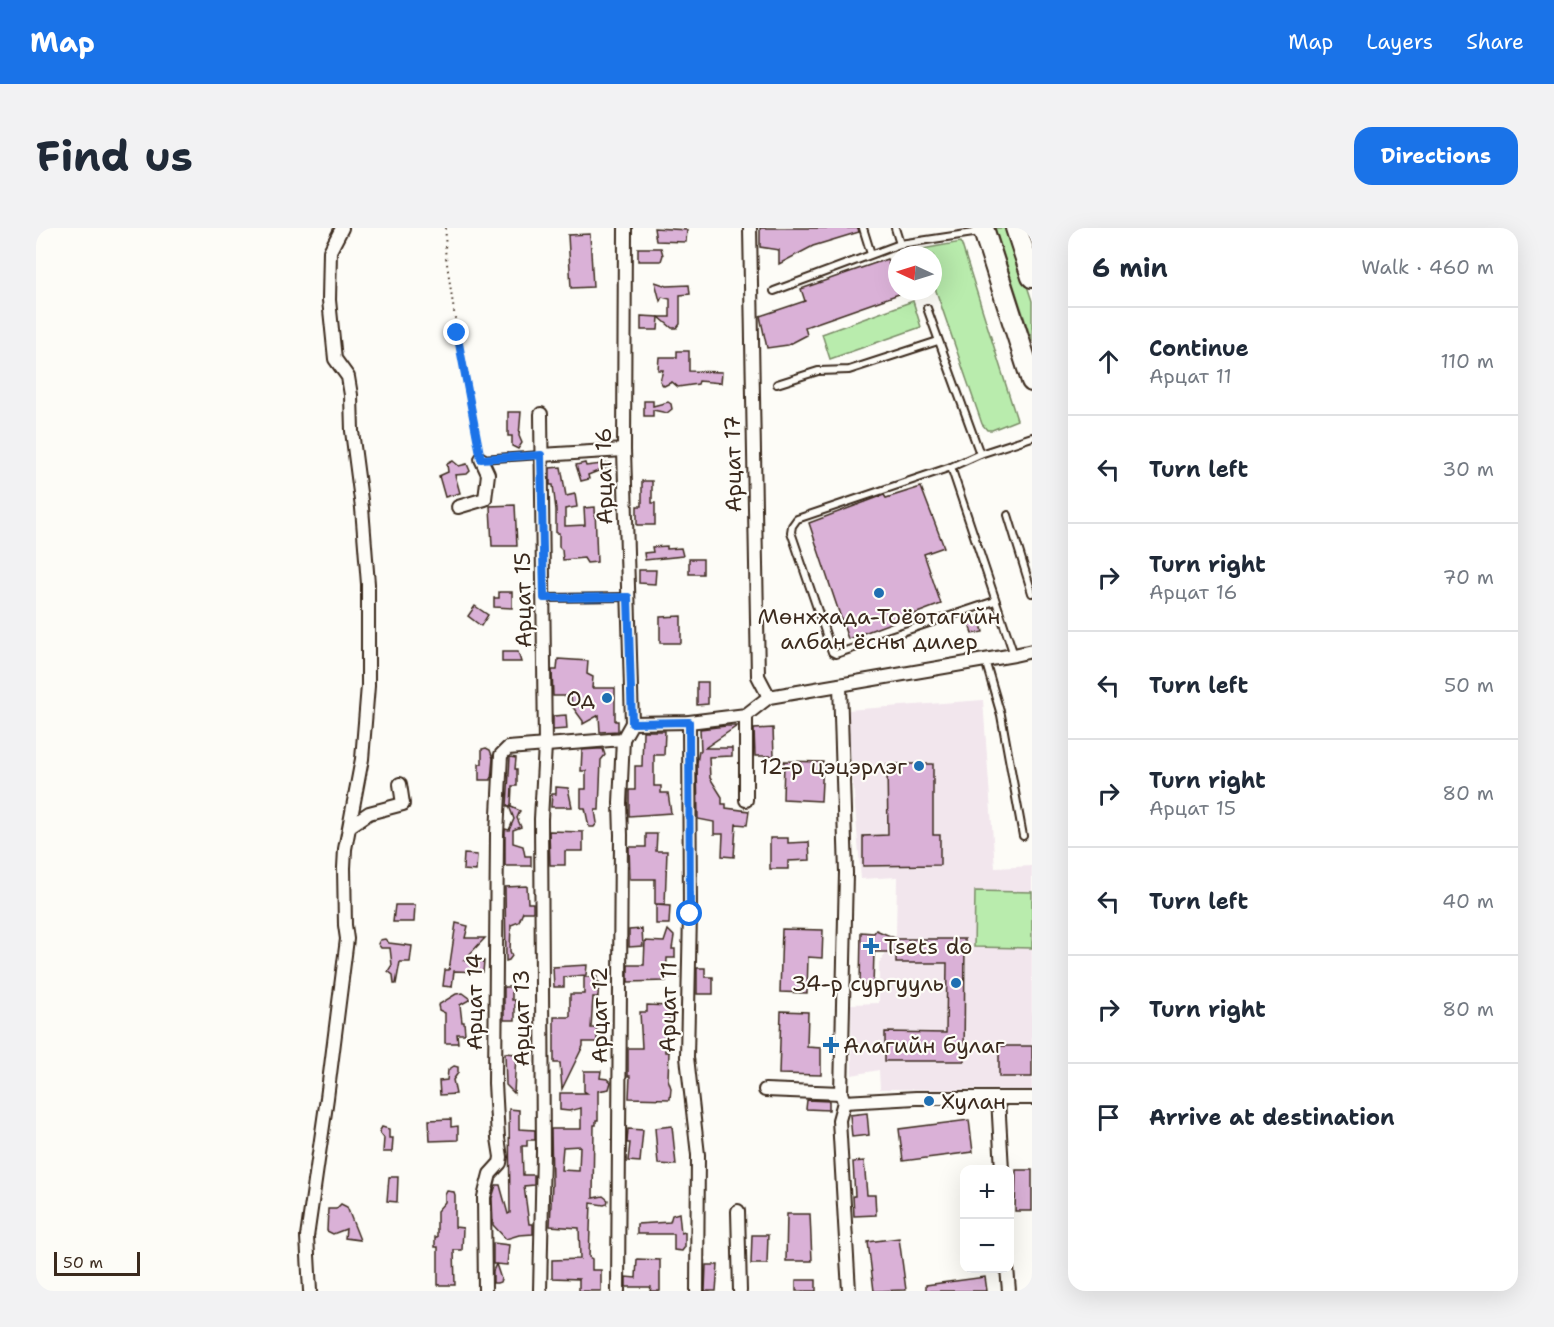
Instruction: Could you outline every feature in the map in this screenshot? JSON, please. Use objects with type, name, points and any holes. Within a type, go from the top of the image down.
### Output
[{"type":"highway","points":[[1016,228],[1032,277]]},
{"type":"highway","points":[[983,230],[1032,381]]},
{"type":"street","points":[[310,1291],[307,1237],[347,939],[345,849],[362,759],[368,686],[368,596],[362,508],[352,431],[351,395],[348,377],[335,359],[329,300],[330,251],[342,228]]},
{"type":"street","name":"Арцат 16","points":[[625,228],[624,450],[632,723]]},
{"type":"street","name":"Арцат 17","points":[[750,228],[758,676],[769,697]]},
{"type":"street","name":"Арцат 15","points":[[541,414],[545,745]]},
{"type":"street","points":[[541,455],[624,450]]},
{"type":"street","points":[[458,507],[485,500],[488,474],[481,459]]},
{"type":"street","points":[[545,745],[623,739],[632,723],[689,722],[746,716],[769,697],[1032,651]]},
{"type":"street","points":[[840,685],[846,873],[843,1097],[839,1120],[849,1291]]},
{"type":"street","points":[[746,716],[746,800]]},
{"type":"street","name":"Арцат 11","points":[[689,722],[690,914],[687,1057],[698,1155],[697,1291]]},
{"type":"street","name":"Арцат 12","points":[[618,1291],[620,803],[623,739]]},
{"type":"street","name":"Арцат 14","points":[[485,1291],[484,1197],[490,1174],[500,1162],[501,1157],[495,1083],[496,834],[499,766],[501,755],[508,748],[545,745]]},
{"type":"street","name":"Арцат 13","points":[[540,1291],[543,1152],[541,819],[545,745]]},
{"type":"street","points":[[350,826],[369,813],[403,804],[400,784]]},
{"type":"street","points":[[765,1090],[843,1097],[1032,1098]]},
{"type":"street","points":[[998,1098],[1002,1165]]},
{"type":"street","points":[[738,1210],[740,1291]]},
{"type":"street","points":[[1007,1273],[1009,1291]]},
{"type":"lane","points":[[863,228],[871,254]]},
{"type":"lane","points":[[895,228],[900,244]]},
{"type":"lane","points":[[774,291],[900,244],[983,230]]},
{"type":"lane","points":[[927,308],[980,454]]},
{"type":"lane","points":[[777,384],[818,371],[849,370],[938,341]]},
{"type":"lane","points":[[995,600],[836,654],[832,652],[791,532],[792,526],[797,519],[1032,437]]},
{"type":"lane","points":[[481,459],[541,455]]},
{"type":"lane","points":[[951,467],[1014,655]]},
{"type":"lane","points":[[1008,515],[1032,593]]},
{"type":"lane","points":[[544,598],[628,597]]},
{"type":"lane","points":[[985,660],[1000,715],[1023,836]]},
{"type":"path","points":[[446,228],[445,250],[457,333],[481,459]]},
{"type":"shaded area","points":[[983,700],[995,868],[1032,866],[1032,1090],[880,1089],[879,1070],[852,1075],[851,1004],[879,1003],[879,963],[896,935],[897,877],[861,879],[847,710]]},
{"type":"green space","points":[[995,228],[1008,228],[1032,301],[1032,342]]},
{"type":"green space","points":[[961,242],[1017,420],[992,430],[987,430],[982,424],[939,300],[942,300],[942,246],[939,246]]},
{"type":"green space","points":[[913,301],[921,327],[830,359],[822,334]]},
{"type":"green space","points":[[975,891],[1032,892],[1032,948],[974,947]]},
{"type":"building","points":[[654,228],[687,230],[686,242],[656,241]]},
{"type":"building","points":[[760,228],[858,228],[859,232],[813,246],[779,264],[779,250],[760,247]]},
{"type":"building","points":[[590,234],[593,287],[571,288],[568,235]]},
{"type":"building","points":[[638,248],[661,248],[663,255],[661,261],[638,261]]},
{"type":"building","points":[[887,259],[888,262],[888,298],[805,327],[807,335],[788,345],[767,348],[760,316],[805,301],[801,289]]},
{"type":"building","points":[[655,282],[667,286],[689,285],[690,294],[680,295],[680,324],[677,328],[672,328],[659,317],[670,317],[670,299],[662,297],[660,301]]},
{"type":"building","points":[[641,316],[659,317],[658,330],[641,330]]},
{"type":"building","points":[[677,351],[689,351],[689,371],[722,372],[721,383],[699,381],[698,384],[678,387],[672,382],[664,386],[660,381],[663,370],[658,370],[659,357],[677,357]]},
{"type":"building","points":[[644,401],[653,401],[653,406],[668,402],[672,409],[667,413],[653,410],[653,416],[644,416]]},
{"type":"building","points":[[508,412],[521,412],[519,436],[522,443],[518,449],[512,446],[512,436],[508,436]]},
{"type":"building","points":[[453,461],[459,466],[467,464],[470,471],[467,474],[455,475],[460,493],[445,497],[439,476],[448,472],[447,464]]},
{"type":"building","points":[[585,463],[586,466],[610,463],[611,466],[588,475],[589,479],[581,481],[576,465]]},
{"type":"building","points":[[561,467],[566,496],[575,494],[577,507],[565,509],[565,526],[585,525],[584,508],[595,507],[597,562],[587,563],[584,558],[563,560],[562,550],[559,547],[559,533],[556,533],[553,485],[550,485],[550,468]]},
{"type":"building","points":[[642,481],[652,481],[655,525],[637,525],[637,506],[642,506]]},
{"type":"building","points":[[921,487],[944,547],[924,554],[941,604],[848,639],[809,523],[884,495],[886,498]]},
{"type":"building","points":[[515,505],[517,546],[492,546],[490,506]]},
{"type":"building","points":[[667,546],[667,549],[681,548],[683,556],[645,560],[644,553],[653,552],[652,547]]},
{"type":"building","points":[[689,559],[703,559],[703,574],[689,574]]},
{"type":"building","points":[[639,570],[656,570],[655,584],[639,583]]},
{"type":"building","points":[[499,592],[512,592],[512,608],[494,607],[494,598],[499,598]]},
{"type":"building","points":[[475,606],[488,615],[481,626],[468,616]]},
{"type":"building","points":[[681,616],[681,643],[660,643],[660,617]]},
{"type":"building","points":[[979,616],[983,632],[972,634],[968,618]]},
{"type":"building","points":[[502,652],[518,652],[521,662],[502,662]]},
{"type":"building","points":[[558,659],[588,661],[587,674],[593,677],[592,688],[615,688],[615,721],[618,721],[618,731],[600,732],[599,715],[583,724],[572,706],[571,696],[553,696],[552,670],[557,670]]},
{"type":"building","points":[[697,682],[708,682],[708,704],[697,705]]},
{"type":"building","points":[[566,715],[567,729],[553,730],[553,716]]},
{"type":"building","points":[[737,726],[705,748],[732,748],[732,756],[709,757],[710,778],[722,797],[722,804],[726,804],[726,808],[749,811],[747,825],[736,824],[734,857],[722,856],[723,834],[714,834],[714,822],[698,819],[697,763],[699,751],[701,751],[700,729]]},
{"type":"building","points":[[773,728],[774,756],[755,756],[754,729]]},
{"type":"building","points":[[643,731],[665,731],[664,755],[654,755],[654,786],[661,786],[661,793],[668,793],[671,813],[629,816],[629,790],[635,790],[635,766],[642,766]]},
{"type":"building","points":[[482,749],[490,750],[493,758],[491,780],[479,780]]},
{"type":"building","points":[[603,749],[605,755],[601,760],[599,810],[595,810],[597,823],[594,827],[589,827],[585,808],[581,808],[581,789],[586,789],[586,771],[581,771],[582,750]]},
{"type":"building","points":[[510,757],[516,758],[517,786],[512,786],[511,806],[507,806]]},
{"type":"building","points":[[784,761],[823,762],[821,801],[783,799]]},
{"type":"building","points":[[887,764],[933,764],[933,835],[940,835],[940,865],[863,866],[863,836],[888,835]]},
{"type":"building","points":[[556,787],[568,788],[572,807],[551,807],[552,794],[556,794]]},
{"type":"building","points":[[509,806],[520,811],[517,818],[521,827],[513,830],[513,843],[523,846],[525,856],[531,856],[531,866],[505,866],[505,829],[509,830],[514,819]]},
{"type":"building","points":[[549,831],[583,832],[583,851],[565,851],[565,865],[550,865]]},
{"type":"building","points":[[646,834],[657,834],[656,851],[667,851],[665,904],[655,904],[655,879],[630,879],[629,847],[646,847]]},
{"type":"building","points":[[770,838],[788,838],[788,843],[809,842],[810,860],[788,861],[788,869],[770,869]]},
{"type":"building","points":[[464,854],[477,855],[476,871],[463,870]]},
{"type":"building","points":[[527,886],[528,903],[533,903],[533,912],[523,912],[519,922],[511,925],[510,951],[512,956],[506,961],[505,887]]},
{"type":"building","points":[[395,905],[415,905],[414,922],[393,922]]},
{"type":"building","points":[[656,905],[670,906],[669,924],[656,924]]},
{"type":"building","points":[[456,923],[468,926],[465,938],[485,938],[464,960],[484,961],[483,972],[454,971],[452,987],[443,986],[445,970],[449,970]]},
{"type":"building","points":[[642,929],[643,946],[629,947],[629,930]]},
{"type":"building","points":[[782,929],[823,930],[822,958],[808,957],[807,993],[780,992]]},
{"type":"building","points":[[668,930],[674,936],[672,949],[675,949],[675,958],[667,958],[666,981],[628,982],[628,965],[644,965],[645,941],[664,942]]},
{"type":"building","name":"34-р сургууль","points":[[876,930],[897,939],[965,939],[964,1061],[885,1061],[885,1032],[946,1033],[947,963],[896,963],[896,952],[874,952],[873,986],[860,985],[861,932],[874,933]]},
{"type":"building","points":[[385,939],[389,943],[412,946],[410,962],[400,962],[396,984],[394,984],[393,975],[388,971],[392,965],[390,948],[381,948],[378,944],[380,940]]},
{"type":"building","points":[[587,965],[586,975],[564,977],[564,987],[554,987],[553,967]]},
{"type":"building","points":[[697,968],[705,968],[705,977],[713,977],[713,994],[697,994]]},
{"type":"building","points":[[584,977],[597,977],[597,982],[599,982],[598,997],[593,997],[591,1028],[597,1028],[597,1042],[583,1042],[562,1089],[560,1063],[554,1063],[554,1017],[570,1017],[570,994],[584,994]]},
{"type":"building","points":[[504,987],[512,987],[512,1000],[515,1000],[515,1020],[504,1020]]},
{"type":"building","points":[[463,993],[471,999],[460,1005],[465,1034],[457,1034],[458,1043],[445,1043],[445,1013],[439,1010],[438,1005],[456,994]]},
{"type":"building","points":[[647,1005],[669,1006],[669,1030],[664,1030],[665,1052],[669,1052],[670,1099],[629,1098],[628,1048],[642,1048],[640,1012],[647,1012]]},
{"type":"building","points":[[781,1011],[808,1012],[807,1047],[821,1048],[821,1075],[779,1074]]},
{"type":"building","points":[[999,1046],[1032,1046],[1032,1077],[999,1077]]},
{"type":"building","points":[[505,1053],[516,1054],[514,1093],[506,1085]]},
{"type":"building","points":[[454,1066],[458,1067],[458,1073],[453,1080],[456,1094],[440,1095],[439,1081],[447,1080],[448,1070]]},
{"type":"building","points":[[584,1071],[601,1071],[600,1078],[611,1082],[609,1089],[598,1091],[598,1120],[594,1125],[593,1198],[603,1196],[608,1200],[604,1205],[591,1203],[589,1257],[592,1259],[592,1270],[601,1270],[601,1291],[579,1291],[579,1279],[552,1278],[552,1260],[580,1259],[579,1228],[550,1226],[551,1129],[581,1129],[581,1108],[569,1111],[560,1110],[560,1093],[587,1093],[584,1091]],"holes":[[[580,1146],[579,1171],[561,1170],[563,1147]]]},
{"type":"building","points":[[807,1100],[829,1101],[829,1110],[806,1109]]},
{"type":"building","points":[[509,1109],[519,1110],[519,1129],[535,1130],[535,1140],[527,1140],[527,1146],[522,1146],[523,1175],[534,1175],[534,1185],[524,1186],[529,1224],[533,1224],[533,1234],[506,1239],[493,1225],[492,1198],[496,1185],[500,1185],[508,1214],[510,1213]]},
{"type":"building","points":[[867,1113],[869,1135],[852,1137],[850,1115]]},
{"type":"building","points":[[451,1119],[451,1127],[458,1126],[458,1140],[430,1141],[429,1120]]},
{"type":"building","points":[[969,1120],[973,1152],[903,1161],[899,1129]]},
{"type":"building","points":[[672,1126],[676,1165],[658,1164],[655,1128]]},
{"type":"building","points":[[382,1127],[389,1129],[389,1138],[393,1138],[392,1152],[383,1152],[384,1138],[379,1132]]},
{"type":"building","points":[[628,1129],[643,1130],[640,1162],[628,1161],[630,1143],[627,1143]]},
{"type":"building","points":[[864,1161],[867,1195],[875,1195],[876,1215],[854,1216],[853,1162]]},
{"type":"building","points":[[1016,1170],[1032,1170],[1032,1211],[1015,1211]]},
{"type":"building","points":[[389,1177],[398,1177],[397,1202],[387,1201]]},
{"type":"building","points":[[447,1191],[454,1192],[455,1195],[455,1227],[463,1228],[462,1250],[454,1250],[455,1285],[438,1285],[438,1247],[435,1247],[437,1211],[445,1202]]},
{"type":"building","points":[[341,1204],[347,1207],[360,1240],[345,1238],[346,1229],[333,1234],[327,1231],[328,1209],[336,1209]]},
{"type":"building","points":[[679,1213],[681,1233],[685,1232],[685,1247],[682,1251],[674,1250],[674,1234],[637,1234],[637,1224],[670,1222],[672,1215]]},
{"type":"building","points":[[787,1214],[810,1214],[812,1261],[786,1261]]},
{"type":"building","points":[[752,1235],[768,1235],[767,1264],[751,1264]]},
{"type":"building","points":[[899,1238],[906,1290],[874,1291],[868,1242]]},
{"type":"building","points":[[493,1243],[509,1245],[507,1265],[493,1264]]},
{"type":"building","points":[[637,1259],[660,1260],[660,1291],[650,1291],[651,1287],[626,1287],[626,1277],[636,1278]]},
{"type":"building","points":[[496,1264],[501,1279],[500,1282],[493,1283],[493,1271]]},
{"type":"building","points":[[706,1265],[718,1265],[716,1291],[705,1291]]},
{"type":"building","points":[[985,1277],[987,1291],[926,1291],[926,1285]]},
{"type":"building","points":[[796,1280],[816,1280],[816,1291],[796,1291]]},
{"type":"place","name":"Мөнххада-Тоёотагийн албан ёсны дилер","points":[[879,593]]},
{"type":"place","name":"Од","points":[[607,698]]},
{"type":"place","name":"12-р цэцэрлэг","points":[[919,766]]},
{"type":"place","name":"Tsets do","points":[[871,946]]},
{"type":"place","name":"34-р сургууль","points":[[956,983]]},
{"type":"place","name":"Алагийн булаг","points":[[831,1045]]},
{"type":"place","name":"Хулан","points":[[929,1101]]},
{"type":"route","points":[[457,333],[481,459],[541,455],[544,598],[628,597],[632,723],[689,722],[690,914]]}]
